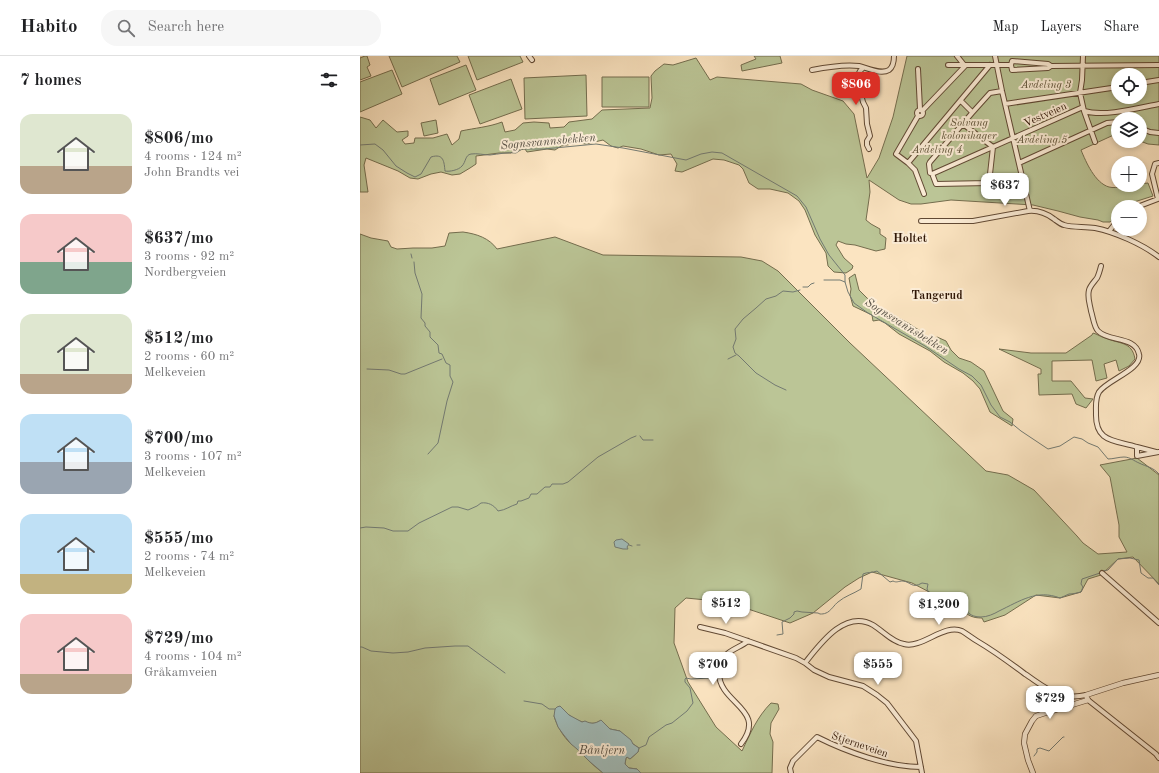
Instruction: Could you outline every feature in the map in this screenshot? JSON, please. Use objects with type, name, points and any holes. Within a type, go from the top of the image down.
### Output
[{"type":"street","points":[[812,70],[854,66],[882,72],[888,71],[894,62],[894,56]]},
{"type":"street","points":[[957,56],[965,66]]},
{"type":"street","points":[[961,61],[964,56]]},
{"type":"street","points":[[995,56],[1030,211]]},
{"type":"street","points":[[1082,56],[1082,80],[1080,93],[1095,142]]},
{"type":"street","points":[[1011,61],[1012,70],[1048,68],[1051,66],[1082,65],[1117,67],[1159,66]]},
{"type":"street","points":[[948,65],[997,65],[1011,61],[1048,64],[1051,66]]},
{"type":"street","points":[[908,163],[990,65]]},
{"type":"street","points":[[924,194],[915,170],[896,154],[918,116],[916,113],[917,111],[921,110],[965,66]]},
{"type":"street","points":[[863,68],[858,75],[858,83],[866,108],[867,124],[870,136],[867,141],[869,148]]},
{"type":"street","points":[[918,69],[921,110]]},
{"type":"street","points":[[1147,82],[1159,80]]},
{"type":"street","points":[[1005,104],[1111,88]]},
{"type":"street","points":[[963,124],[993,147],[989,183],[936,184],[929,164],[930,162],[963,124],[972,114],[990,93],[1002,91]]},
{"type":"street","points":[[961,101],[972,114]]},
{"type":"street","name":"Vestveien","points":[[932,174],[1013,137],[1084,109],[1092,113],[1123,111],[1159,104]]},
{"type":"street","points":[[1019,163],[1107,123],[1111,123]]},
{"type":"street","points":[[1147,131],[1159,133]]},
{"type":"street","points":[[1147,203],[1159,199],[1152,174],[1155,164],[1159,163]]},
{"type":"street","points":[[921,221],[974,221],[1030,211],[1038,212],[1048,215],[1066,226],[1086,227],[1101,230],[1123,238],[1146,248],[1159,257]]},
{"type":"street","points":[[1101,266],[1098,276],[1089,289],[1088,298],[1094,322],[1098,331],[1105,335],[1130,343],[1134,346],[1139,357],[1136,365],[1107,384],[1100,392],[1096,401],[1096,426],[1102,435],[1109,439],[1158,452]]},
{"type":"street","points":[[1137,447],[1137,456],[1158,452]]},
{"type":"street","points":[[1102,573],[1159,623]]},
{"type":"street","points":[[805,663],[829,634],[851,622],[870,624],[895,641],[904,645],[920,642],[949,630],[960,630],[996,652],[1053,692],[1067,696],[1087,697],[1159,758]]},
{"type":"street","points":[[700,627],[725,633],[748,641],[805,663],[814,670],[829,677],[863,686],[877,695],[887,703],[916,741],[922,773]]},
{"type":"street","points":[[741,744],[748,733],[748,717],[744,711],[728,696],[722,687],[719,677],[719,670],[726,654],[748,641]]},
{"type":"street","points":[[1033,773],[1026,754],[1024,743],[1025,734],[1036,716],[1123,683],[1159,675]]},
{"type":"street","name":"Stjerneveien","points":[[792,773],[790,768],[792,760],[817,738],[838,748],[885,762],[905,767],[921,767]]},
{"type":"green space","points":[[367,56],[370,65],[367,67],[371,76],[360,80],[360,58]]},
{"type":"green space","points":[[389,56],[457,56],[460,62],[402,87]]},
{"type":"green space","points":[[468,56],[520,56],[523,62],[477,80]]},
{"type":"green space","points":[[754,56],[780,56],[782,63],[742,71],[741,65],[756,59]]},
{"type":"green space","points":[[907,56],[1159,56],[1159,145],[1147,144],[1147,112],[1111,112],[1111,136],[1081,150],[1095,177],[1104,185],[1111,187],[1111,192],[1147,192],[1148,183],[1153,196],[1140,200],[1111,200],[1111,221],[1103,222],[1033,205],[951,200],[911,204],[899,200],[869,180],[870,192],[866,220],[880,229],[880,234],[886,238],[885,249],[876,251],[838,241],[836,245],[844,258],[853,266],[852,269],[846,273],[834,272],[828,266],[826,253],[815,235],[805,210],[799,201],[788,193],[770,189],[758,189],[749,183],[743,169],[739,165],[724,160],[713,159],[682,172],[675,171],[677,164],[671,154],[659,155],[641,149],[623,146],[618,148],[611,146],[603,140],[586,144],[578,143],[561,146],[555,150],[547,149],[527,152],[525,149],[513,151],[511,153],[476,156],[476,164],[460,174],[452,175],[441,172],[418,179],[410,178],[398,171],[366,158],[364,165],[368,192],[360,192],[360,117],[370,120],[376,128],[383,120],[397,132],[408,131],[408,136],[402,140],[405,144],[414,143],[415,138],[433,138],[447,134],[452,145],[459,139],[461,131],[502,122],[505,132],[515,130],[523,123],[534,122],[549,123],[550,128],[564,127],[569,122],[592,119],[602,110],[650,108],[652,98],[651,76],[655,71],[664,64],[673,65],[696,58],[710,80],[717,77],[801,84],[812,90],[843,101],[854,114],[867,178],[879,158],[893,117]]},
{"type":"green space","points":[[466,65],[476,90],[439,105],[430,79]]},
{"type":"green space","points":[[392,70],[402,94],[360,112],[360,82]]},
{"type":"green space","points":[[586,75],[587,116],[525,119],[524,78]]},
{"type":"green space","points":[[602,77],[649,77],[649,107],[602,107]]},
{"type":"green space","points":[[511,79],[522,109],[480,124],[469,95]]},
{"type":"green space","points":[[436,120],[438,133],[424,136],[421,123]]},
{"type":"green space","points":[[463,232],[482,237],[494,245],[497,249],[555,237],[603,255],[741,257],[762,261],[778,271],[850,343],[986,471],[1008,475],[1034,490],[1083,543],[1098,554],[1127,552],[1119,537],[1119,525],[1110,477],[1100,465],[1137,458],[1159,475],[1159,584],[1133,557],[1118,559],[1101,575],[1088,579],[1081,592],[1060,598],[1036,595],[1005,615],[984,622],[982,618],[971,616],[962,609],[912,583],[872,572],[845,587],[813,613],[790,623],[727,602],[686,598],[675,608],[674,643],[688,682],[716,727],[742,751],[754,726],[762,714],[771,703],[778,704],[779,709],[771,723],[770,734],[773,742],[772,773],[641,773],[637,769],[629,768],[625,764],[626,758],[627,757],[630,759],[638,752],[639,748],[620,731],[610,729],[604,723],[599,721],[596,723],[589,723],[579,721],[559,706],[554,716],[563,734],[570,743],[603,773],[360,773],[360,234],[371,238],[388,241],[391,247],[397,249],[445,246],[449,233]]},
{"type":"green space","points":[[855,274],[859,290],[876,306],[922,332],[930,342],[937,337],[946,341],[951,350],[959,358],[971,362],[984,371],[1003,411],[1013,419],[1012,426],[990,412],[980,389],[963,373],[944,362],[930,351],[899,334],[885,323],[879,320],[873,321],[872,315],[853,306],[850,295],[851,289],[849,278]]},
{"type":"green space","points":[[1093,333],[1128,346],[1131,349],[1135,359],[1129,366],[1119,371],[1116,360],[1104,364],[1107,378],[1096,381],[1092,360],[1052,361],[1052,381],[1071,381],[1085,398],[1093,399],[1086,408],[1076,404],[1072,394],[1039,395],[1038,374],[1041,374],[1041,369],[999,349],[1031,353],[1066,353]]},
{"type":"water","points":[[622,539],[629,544],[627,547],[628,549],[615,547],[614,542]]},
{"type":"water","name":"Båntjern","points":[[560,706],[569,715],[582,722],[585,721],[593,723],[601,720],[610,729],[620,731],[631,740],[633,744],[639,748],[638,752],[630,759],[627,757],[625,764],[629,768],[637,769],[641,773],[603,773],[571,744],[558,727],[554,716],[555,709]]},
{"type":"waterway","name":"Sognsvannsbekken","points":[[360,145],[375,144],[383,150],[396,166],[415,177],[421,174],[431,157],[441,157],[444,162],[445,171],[449,171],[456,170],[461,167],[471,154],[490,155],[516,153],[522,149],[544,149],[596,144],[686,160],[701,154],[712,152],[722,153],[797,196],[806,207],[820,239],[829,255],[845,275],[845,282],[848,292],[854,303],[972,376],[981,385],[991,405],[1000,417],[1010,422],[1048,449],[1060,446],[1074,437],[1082,439],[1098,447],[1108,459],[1122,457],[1128,458],[1152,468],[1159,474]]},
{"type":"waterway","points":[[411,254],[412,258]]},
{"type":"waterway","points":[[414,262],[415,273],[422,294],[421,318],[430,332],[430,337],[438,345],[439,353],[442,354],[446,363],[450,365],[450,376],[453,382],[447,401],[438,443],[428,454]]},
{"type":"waterway","points":[[824,280],[840,280],[845,282]]},
{"type":"waterway","points":[[803,287],[808,287],[814,283]]},
{"type":"waterway","points":[[786,390],[756,373],[735,353],[733,347],[736,339],[735,329],[743,319],[766,299],[776,296],[783,291],[793,292],[800,290]]},
{"type":"waterway","points":[[728,359],[736,355]]},
{"type":"waterway","points":[[367,369],[389,370],[405,374],[442,359]]},
{"type":"waterway","points":[[360,528],[384,528],[393,531],[408,531],[419,523],[452,507],[468,510],[481,503],[491,504],[498,511],[503,510],[517,504],[518,501],[529,498],[531,494],[537,494],[545,487],[550,487],[552,484],[563,484],[568,482],[598,457],[636,436]]},
{"type":"waterway","points":[[640,436],[643,440],[653,440]]},
{"type":"waterway","points":[[1102,571],[1108,570],[1118,559],[1130,558],[1139,560],[1141,573],[1148,578],[1153,578],[1159,585]]},
{"type":"waterway","points":[[777,635],[783,634],[782,622],[790,618],[794,612],[824,614],[831,610],[841,600],[861,589],[863,574],[866,573],[877,571],[890,582],[903,581],[914,585],[919,585],[922,583],[928,584],[927,589],[929,593],[941,596],[952,604],[960,606],[971,615],[977,617],[990,615],[1029,597],[1044,595],[1060,598],[1069,594],[1081,592],[1083,587],[1081,584],[1082,579],[1100,573]]},
{"type":"waterway","points":[[360,647],[371,651],[393,653],[408,652],[425,648],[468,646],[505,673]]},
{"type":"waterway","points":[[639,748],[646,745],[649,737],[666,725],[672,723],[687,711],[693,703],[690,688],[685,682],[686,678],[710,678]]},
{"type":"waterway","points":[[524,701],[542,704],[549,709],[555,709]]},
{"type":"waterway","points":[[1034,756],[1037,749],[1040,748],[1049,751],[1064,737]]},
{"type":"district","name":"Holtet","points":[[910,238]]},
{"type":"district","name":"Tangerud","points":[[937,295]]},
{"type":"park label","name":"Avdeling 3","points":[[1046,84]]},
{"type":"park label","name":"Solvang kolonihager","points":[[969,128]]},
{"type":"park label","name":"Avdeling 5","points":[[1042,139]]},
{"type":"park label","name":"Avdeling 4","points":[[937,149]]}]
